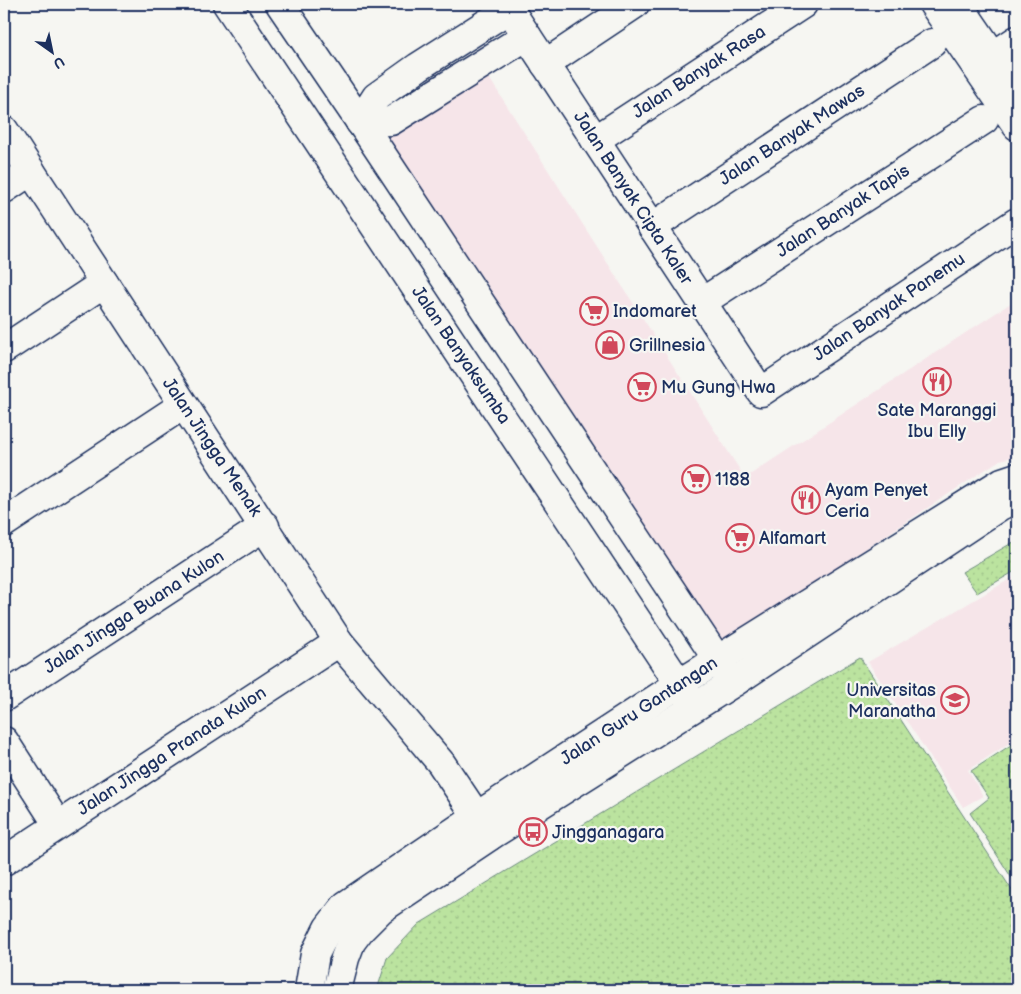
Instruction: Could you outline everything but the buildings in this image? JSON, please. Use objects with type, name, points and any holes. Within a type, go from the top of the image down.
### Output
[{"type":"street","name":"Jalan Banyaksumba","points":[[227,4],[694,707]]},
{"type":"street","points":[[280,4],[733,683]]},
{"type":"street","points":[[546,64],[634,4]]},
{"type":"street","name":"Jalan Banyak Rasa","points":[[595,140],[803,4]]},
{"type":"street","points":[[933,4],[1017,126]]},
{"type":"street","points":[[958,4],[1017,90]]},
{"type":"street","points":[[360,122],[376,97],[507,6]]},
{"type":"street","name":"Jalan Banyak Cipta Kaler","points":[[507,6],[761,392]]},
{"type":"street","points":[[360,122],[391,121],[527,36]]},
{"type":"street","points":[[994,56],[1017,40]]},
{"type":"street","name":"Jalan Banyak Mawas","points":[[652,227],[932,42]]},
{"type":"street","name":"Jalan Banyak Tapis","points":[[702,302],[984,120]]},
{"type":"street","name":"Jalan Jingga Menak","points":[[4,130],[340,642],[433,753],[484,826]]},
{"type":"street","points":[[4,189],[31,171]]},
{"type":"street","name":"Jalan Banyak Panemu","points":[[761,392],[1017,222]]},
{"type":"street","points":[[4,350],[104,284]]},
{"type":"street","points":[[4,523],[183,405]]},
{"type":"street","name":"Jalan Guru Gantangan","points":[[338,990],[350,942],[360,930],[381,909],[484,826],[679,684],[1002,482],[1017,476]]},
{"type":"street","name":"Jalan Guru Gantangan","points":[[309,990],[315,954],[328,928],[346,905],[694,707],[1000,506],[1017,498]]},
{"type":"street","name":"Jalan Jingga Buana Kulon","points":[[4,698],[265,526]]},
{"type":"street","name":"Jalan Jingga Pranata Kulon","points":[[4,861],[340,642]]},
{"type":"street","points":[[4,741],[58,825]]},
{"type":"shaded area","points":[[486,73],[745,478],[1017,299],[1017,456],[1000,460],[720,645],[382,141]]},
{"type":"shaded area","name":"Universitas Maranatha","points":[[1017,575],[1017,738],[968,770],[983,796],[963,807],[868,662]]},
{"type":"green space","points":[[1017,540],[1017,570],[977,593],[962,572]]},
{"type":"green space","points":[[860,657],[1017,898],[1017,990],[377,990],[387,958],[419,924]]},
{"type":"green space","points":[[1017,741],[1017,886],[970,813],[989,798],[971,771]]},
{"type":"place","name":"Indomaret","points":[[594,311]]},
{"type":"place","name":"Grillnesia","points":[[610,345]]},
{"type":"place","name":"Sate Maranggi Ibu Elly","points":[[937,382]]},
{"type":"place","name":"Mu Gung Hwa","points":[[642,387]]},
{"type":"place","name":"1188","points":[[696,479]]},
{"type":"place","name":"Ayam Penyet Ceria","points":[[806,500]]},
{"type":"place","name":"Alfamart","points":[[740,538]]},
{"type":"place","name":"Universitas Maranatha","points":[[955,700]]},
{"type":"place","name":"Jingganagara","points":[[533,832]]}]
